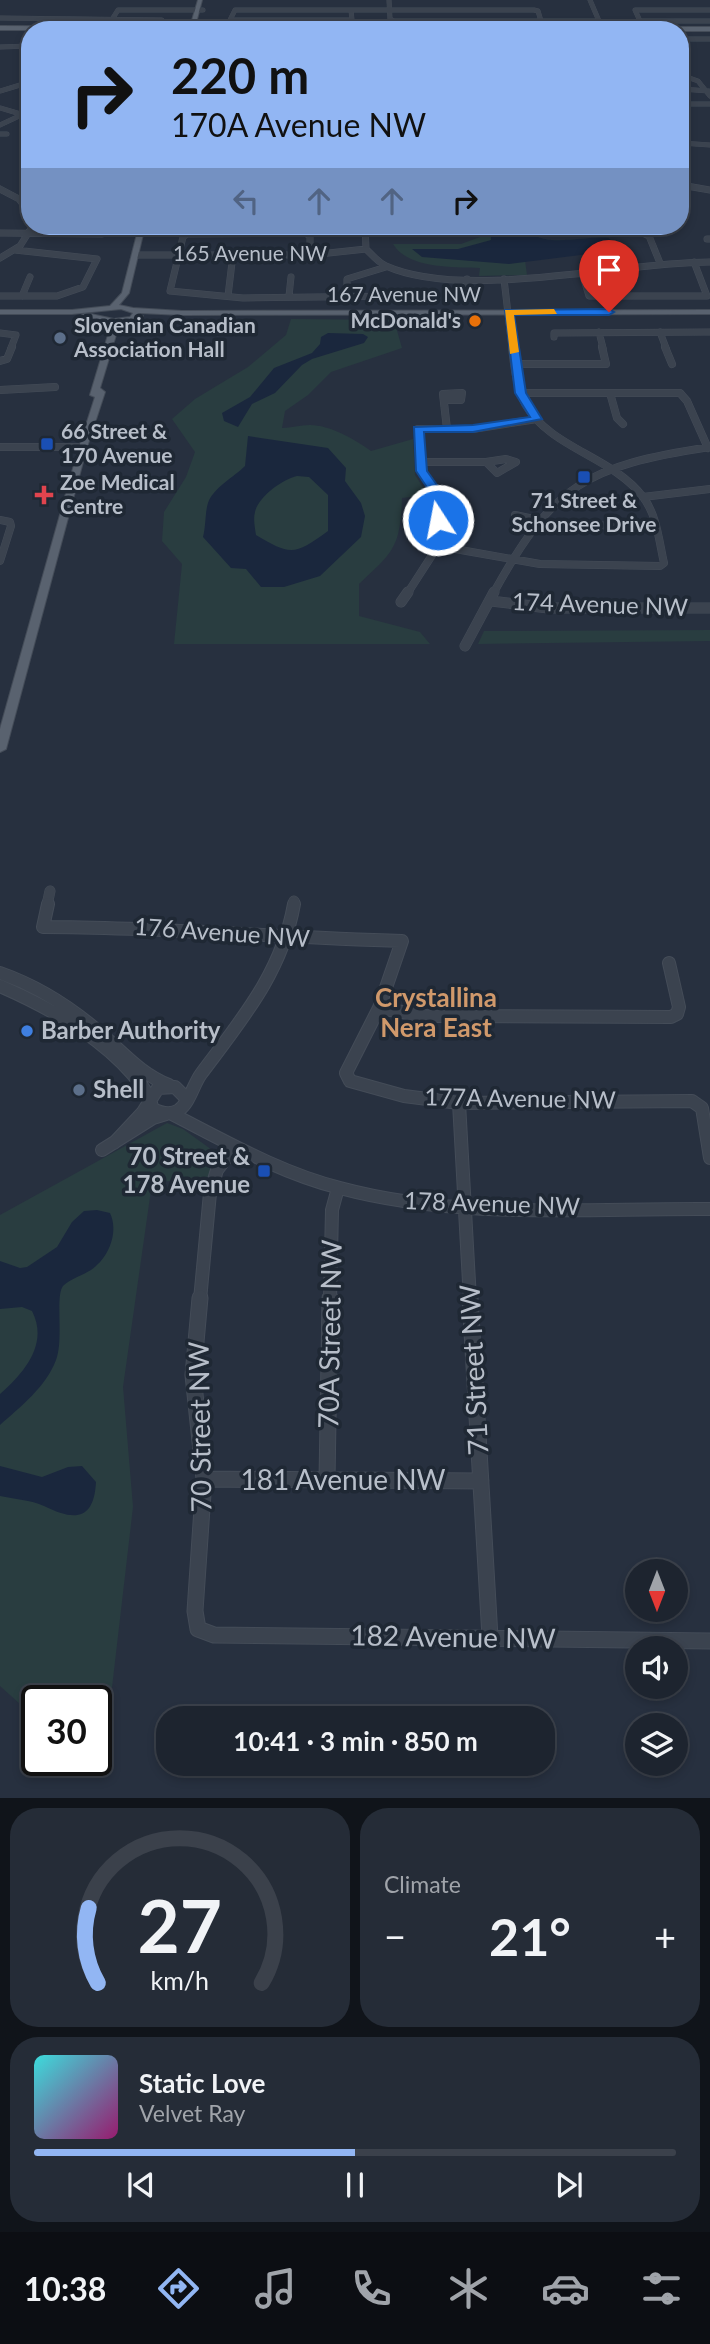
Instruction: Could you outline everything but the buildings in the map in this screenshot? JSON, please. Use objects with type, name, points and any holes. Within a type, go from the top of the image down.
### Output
[{"type":"main road","points":[[200,0],[200,10]]},
{"type":"main road","points":[[197,21],[205,0]]},
{"type":"main road","points":[[0,29],[21,29]]},
{"type":"main road","points":[[0,29],[21,30]]},
{"type":"main road","points":[[689,30],[710,30]]},
{"type":"main road","points":[[689,31],[710,30]]},
{"type":"main road","points":[[105,367],[103,365],[112,335],[102,314],[125,293],[140,235]]},
{"type":"main road","points":[[0,749],[83,447],[101,393],[98,390],[105,367],[123,327],[137,314],[125,293]]},
{"type":"main road","points":[[0,312],[72,312],[111,308]]},
{"type":"main road","name":"167 Avenue NW","points":[[111,308],[182,313],[710,312]]},
{"type":"main road","points":[[72,312],[105,319]]},
{"type":"main road","name":"167 Avenue NW","points":[[105,319],[131,320],[182,313]]},
{"type":"street","points":[[389,0],[391,20],[599,21],[590,0]]},
{"type":"street","points":[[111,21],[117,11],[200,10]]},
{"type":"street","points":[[351,10],[351,21],[231,21],[233,10],[351,10],[537,10],[541,21]]},
{"type":"street","points":[[710,10],[635,10],[640,21],[710,21]]},
{"type":"street","points":[[22,20],[34,11]]},
{"type":"street","points":[[70,21],[76,11]]},
{"type":"street","points":[[0,18],[70,21],[162,20]]},
{"type":"street","points":[[10,46],[11,38]]},
{"type":"street","points":[[689,39],[710,39]]},
{"type":"street","points":[[0,47],[21,46]]},
{"type":"street","points":[[689,75],[709,92]]},
{"type":"street","points":[[0,91],[21,85]]},
{"type":"street","points":[[689,90],[709,92]]},
{"type":"street","points":[[689,104],[710,104]]},
{"type":"street","points":[[0,108],[21,115]]},
{"type":"street","points":[[0,125],[21,115]]},
{"type":"street","points":[[0,134],[8,134]]},
{"type":"street","points":[[689,144],[710,145]]},
{"type":"street","points":[[691,187],[697,182]]},
{"type":"street","points":[[691,187],[710,190]]},
{"type":"street","points":[[0,189],[21,202]]},
{"type":"street","points":[[0,233],[21,230]]},
{"type":"street","points":[[0,258],[15,250],[26,235]]},
{"type":"street","points":[[186,235],[178,254],[170,290],[184,295],[400,296]]},
{"type":"street","points":[[308,235],[310,255]]},
{"type":"street","points":[[365,235],[366,250],[386,267]]},
{"type":"street","points":[[647,235],[660,263]]},
{"type":"street","points":[[0,296],[57,296],[86,285],[96,257],[15,250]]},
{"type":"street","name":"165 Avenue NW","points":[[135,255],[310,255],[366,250]]},
{"type":"street","points":[[228,296],[233,254]]},
{"type":"street","points":[[582,273],[589,296],[649,293],[707,296],[694,262]]},
{"type":"street","points":[[347,296],[348,279],[386,267],[467,279],[503,279],[660,263],[710,262]]},
{"type":"street","points":[[22,296],[30,277]]},
{"type":"street","points":[[289,296],[291,277]]},
{"type":"street","points":[[467,279],[467,297]]},
{"type":"street","points":[[438,545],[557,565],[663,565],[655,526],[643,497],[612,470],[537,419],[521,393],[503,279]]},
{"type":"street","points":[[516,364],[606,364],[599,332]]},
{"type":"street","points":[[660,332],[672,364]]},
{"type":"street","points":[[554,337],[554,333],[710,332]]},
{"type":"street","points":[[0,334],[15,334],[4,359]]},
{"type":"street","points":[[0,390],[55,387]]},
{"type":"street","points":[[465,646],[540,521],[572,488],[612,470],[709,447],[697,432],[684,395],[521,393]]},
{"type":"street","points":[[610,393],[622,424]]},
{"type":"street","points":[[444,400],[447,429]]},
{"type":"street","points":[[401,601],[428,565],[438,545],[436,492],[424,477],[420,462],[418,429],[492,427],[537,419]]},
{"type":"street","points":[[0,447],[83,447]]},
{"type":"street","points":[[420,462],[486,462]]},
{"type":"street","points":[[643,497],[710,489]]},
{"type":"street","points":[[515,515],[578,526],[655,526]]},
{"type":"street","points":[[0,561],[11,526],[5,521]]},
{"type":"street","name":"174 Avenue NW","points":[[491,601],[548,608],[710,608]]},
{"type":"street","name":"176 Avenue NW","points":[[50,891],[43,927],[152,927],[287,938],[402,941],[379,1008]]},
{"type":"street","points":[[102,1150],[153,1118],[179,1110],[201,1073],[214,1060],[260,992],[287,938],[294,901]]},
{"type":"street","points":[[379,1008],[435,1017],[677,1014],[679,1007],[669,963]]},
{"type":"street","points":[[0,973],[33,985],[64,1003],[145,1072],[170,1086],[181,1088],[186,1099]]},
{"type":"street","points":[[0,986],[35,1001],[76,1028],[136,1075],[157,1112],[169,1114]]},
{"type":"street","name":"177A Avenue NW","points":[[379,1008],[346,1077],[380,1090],[460,1103],[698,1104],[702,1108],[710,1158]]},
{"type":"street","points":[[114,1143],[150,1100],[154,1091],[201,1073]]},
{"type":"street","name":"178 Avenue NW","points":[[186,1099],[205,1129]]},
{"type":"street","name":"71 Street NW","points":[[460,1103],[489,1637]]},
{"type":"street","name":"178 Avenue NW","points":[[169,1114],[205,1129],[234,1148],[284,1170],[338,1188],[417,1205],[465,1208],[710,1209]]},
{"type":"street","name":"70 Street NW","points":[[198,1629],[195,1611],[204,1479],[193,1375],[213,1181],[217,1170],[234,1148]]},
{"type":"street","name":"70A Street NW","points":[[327,1480],[332,1210],[338,1188]]},
{"type":"street","name":"181 Avenue NW","points":[[204,1479],[481,1481]]},
{"type":"street","name":"182 Avenue NW","points":[[198,1629],[214,1635],[710,1641]]},
{"type":"green space","points":[[534,235],[552,240],[609,238],[614,244],[612,251],[525,260],[527,275],[479,276],[480,268],[445,267],[420,262],[400,252],[393,244],[461,244],[480,237]]},
{"type":"green space","points":[[291,319],[394,320],[402,348],[331,372],[308,395],[285,411],[282,428],[310,425],[325,427],[371,451],[413,439],[415,475],[428,495],[402,498],[399,528],[393,547],[359,584],[359,616],[420,632],[430,644],[174,644],[182,564],[162,541],[164,512],[186,477],[195,452],[172,419],[195,399],[248,367],[286,335]]},
{"type":"green space","points":[[710,630],[710,641],[478,644],[484,631]]},
{"type":"green space","points":[[167,1123],[183,1129],[219,1155],[202,1188],[170,1181],[152,1183],[123,1387],[133,1507],[112,1688],[112,1685],[21,1685],[21,1705],[0,1686],[0,1215]]},
{"type":"water","points":[[491,235],[534,235],[552,240],[609,238],[614,244],[612,251],[509,264],[422,257],[412,249],[458,249],[491,240]]},
{"type":"water","points":[[328,333],[363,334],[368,337],[364,343],[312,359],[302,365],[275,393],[252,404],[238,427],[224,421],[222,413],[250,397],[274,368],[312,353],[320,344],[321,337]]},
{"type":"water","points":[[248,436],[328,448],[346,468],[345,481],[361,503],[365,516],[361,537],[320,576],[284,587],[261,587],[246,569],[231,568],[203,537],[207,507],[211,498],[245,466]],"holes":[[[309,477],[328,495],[328,531],[308,545],[293,550],[277,547],[256,535],[255,512],[261,500],[291,478]]]},
{"type":"water","points":[[84,1211],[110,1213],[113,1220],[111,1244],[97,1265],[63,1286],[58,1351],[52,1370],[24,1404],[0,1425],[0,1394],[25,1367],[36,1346],[38,1335],[32,1311],[22,1307],[0,1309],[0,1261],[20,1268],[27,1267],[57,1247],[72,1222]]},
{"type":"water","points":[[0,1466],[42,1477],[68,1467],[82,1466],[96,1482],[91,1504],[87,1511],[73,1515],[34,1502],[0,1496]]},
{"type":"slow traffic","points":[[514,352],[509,312],[554,312]]},
{"type":"place","name":"McDonald's","points":[[475,321]]},
{"type":"place","name":"Slovenian Canadian Association Hall","points":[[60,338]]},
{"type":"place","name":"66 Street & 170 Avenue","points":[[47,444]]},
{"type":"place","name":"71 Street & Schonsee Drive","points":[[584,477]]},
{"type":"place","name":"Zoe Medical Centre","points":[[44,495]]},
{"type":"place","name":"Barber Authority","points":[[27,1031]]},
{"type":"place","name":"Shell","points":[[79,1090]]},
{"type":"place","name":"70 Street & 178 Avenue","points":[[264,1171]]},
{"type":"district","name":"Crystallina Nera East","points":[[436,1013]]},
{"type":"route","points":[[438,520],[436,492],[424,477],[420,464],[418,429],[473,429],[537,419],[523,401],[509,312],[609,312]]}]
